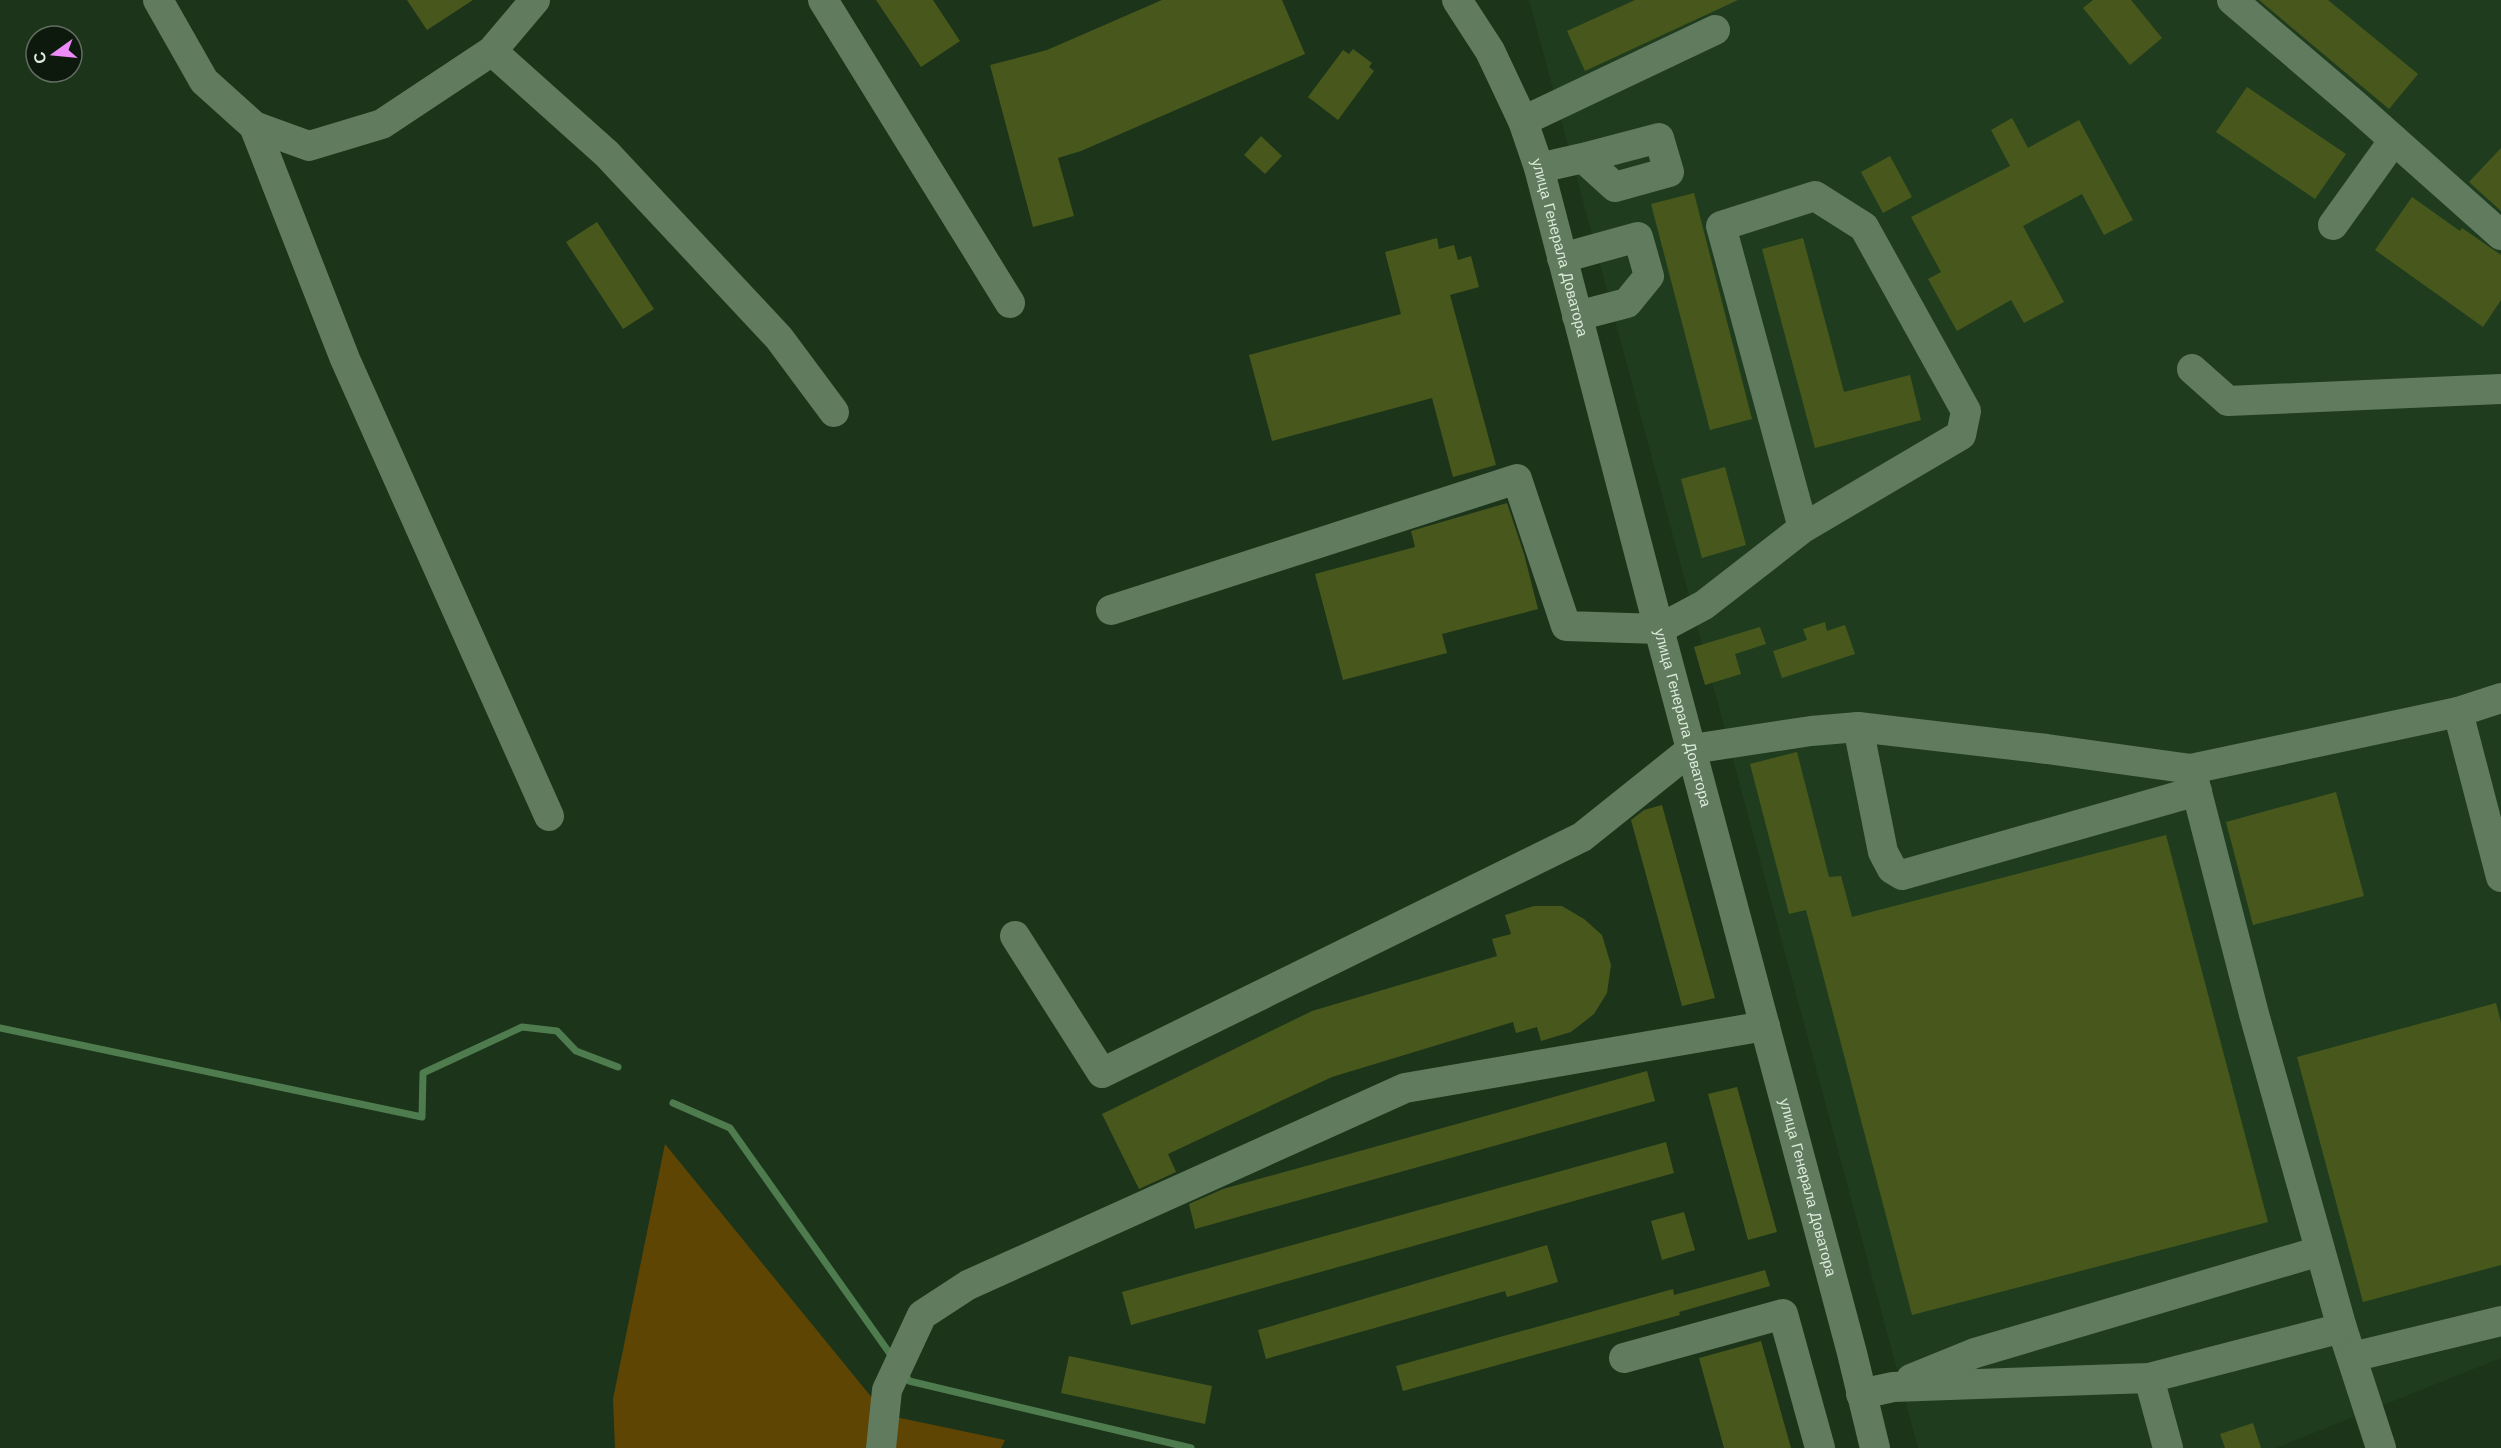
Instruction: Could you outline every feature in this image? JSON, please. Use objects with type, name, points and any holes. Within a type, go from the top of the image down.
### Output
[{"type":"street","points":[[158,0],[204,81],[254,126],[309,146],[382,124],[492,51],[535,0]]},
{"type":"street","points":[[823,0],[1010,303]]},
{"type":"street","name":"улица Генерала Доватора","points":[[1457,0],[1490,51],[1523,121],[1539,168],[1852,1353],[1875,1448]]},
{"type":"street","points":[[2232,0],[2501,235]]},
{"type":"street","points":[[1523,121],[1715,30]]},
{"type":"street","points":[[492,51],[607,154],[779,338],[834,412]]},
{"type":"street","points":[[254,126],[345,359],[549,816]]},
{"type":"street","points":[[2333,225],[2394,140]]},
{"type":"street","points":[[1539,168],[1583,158]]},
{"type":"street","points":[[1111,610],[1518,479],[1566,626],[1659,629],[1704,605],[1803,528],[1961,435],[1966,411],[1864,227],[1815,196],[1721,226],[1803,528]]},
{"type":"street","points":[[1562,258],[1638,237],[1649,276],[1627,303],[1577,316]]},
{"type":"street","points":[[2192,369],[2228,401],[2501,389]]},
{"type":"street","points":[[1858,728],[1883,852],[1892,869],[1902,875],[2194,780],[2458,712],[2501,698]]},
{"type":"street","points":[[2458,712],[2490,793],[2501,877]]},
{"type":"street","points":[[1015,936],[1102,1073],[1582,837],[1692,750],[1811,731],[1858,728],[2047,749],[2194,780]]},
{"type":"street","points":[[2194,780],[2254,1014],[2320,1251],[2381,1448]]},
{"type":"street","points":[[881,1448],[887,1390],[922,1315],[968,1285],[1404,1088],[1765,1026]]},
{"type":"street","points":[[1861,1394],[1893,1387],[1975,1353],[2320,1251]]},
{"type":"street","points":[[1624,1358],[1783,1314],[1820,1448]]},
{"type":"street","points":[[2352,1357],[2501,1321]]},
{"type":"street","points":[[1893,1387],[2149,1378],[2342,1328]]},
{"type":"street","points":[[2149,1378],[2168,1448]]},
{"type":"shaded area","points":[[1529,0],[2501,0],[2501,1358],[2276,1448],[1918,1448]]},
{"type":"shaded area","points":[[665,1144],[886,1415],[1005,1440],[1001,1448],[615,1448],[613,1399]]},
{"type":"building","points":[[407,0],[473,0],[427,30]]},
{"type":"building","points":[[876,0],[933,0],[960,41],[921,67]]},
{"type":"building","points":[[1162,0],[1282,0],[1305,54],[1081,151],[1058,158],[1074,216],[1033,227],[990,65],[1047,50]]},
{"type":"building","points":[[1635,0],[1738,0],[1585,71],[1567,31]]},
{"type":"building","points":[[2093,0],[2131,0],[2162,38],[2130,65],[2083,8]]},
{"type":"building","points":[[2259,0],[2328,0],[2418,74],[2389,109]]},
{"type":"building","points":[[1353,49],[1372,63],[1369,67],[1374,71],[1338,120],[1308,97],[1343,50],[1349,54]]},
{"type":"building","points":[[2247,87],[2346,154],[2315,199],[2216,132]]},
{"type":"building","points":[[2012,118],[2028,148],[2079,120],[2133,220],[2104,235],[2082,194],[2023,226],[2064,302],[2024,323],[2011,300],[1957,331],[1928,279],[1941,272],[1911,217],[2010,166],[1991,130]]},
{"type":"building","points":[[1261,136],[1282,156],[1265,174],[1244,155]]},
{"type":"building","points":[[2501,148],[2501,211],[2469,182]]},
{"type":"building","points":[[1890,156],[1912,197],[1883,213],[1861,172]]},
{"type":"building","points":[[1694,193],[1752,419],[1710,430],[1651,204]]},
{"type":"building","points":[[2412,197],[2460,231],[2462,228],[2501,255],[2501,300],[2483,327],[2375,250]]},
{"type":"building","points":[[597,222],[654,309],[623,329],[566,242]]},
{"type":"building","points":[[1437,238],[1439,249],[1454,245],[1458,260],[1471,256],[1479,287],[1450,295],[1496,465],[1453,477],[1432,398],[1272,441],[1249,355],[1401,314],[1385,252]]},
{"type":"building","points":[[1803,238],[1844,392],[1910,375],[1921,420],[1815,448],[1762,249]]},
{"type":"building","points":[[1725,467],[1746,545],[1702,558],[1681,479]]},
{"type":"building","points":[[1507,503],[1524,554],[1538,609],[1442,634],[1447,653],[1343,680],[1315,574],[1415,547],[1411,531]]},
{"type":"building","points":[[1825,622],[1827,631],[1845,625],[1855,654],[1782,678],[1773,651],[1807,640],[1803,629]]},
{"type":"building","points":[[1760,627],[1766,644],[1735,654],[1741,674],[1705,685],[1694,647]]},
{"type":"building","points":[[1797,752],[1829,877],[1841,876],[1852,917],[2166,835],[2268,1222],[1912,1315],[1806,910],[1789,914],[1750,764]]},
{"type":"building","points":[[2336,792],[2364,896],[2253,925],[2226,822]]},
{"type":"building","points":[[1662,805],[1715,998],[1682,1006],[1631,820],[1644,810]]},
{"type":"building","points":[[1534,906],[1562,906],[1584,919],[1602,935],[1611,965],[1607,993],[1594,1014],[1571,1032],[1541,1041],[1537,1027],[1516,1033],[1513,1022],[1332,1077],[1168,1154],[1176,1172],[1139,1189],[1102,1114],[1312,1011],[1497,956],[1492,939],[1511,934],[1505,915]]},
{"type":"building","points":[[2496,1003],[2501,1023],[2501,1265],[2363,1302],[2297,1057]]},
{"type":"building","points":[[1647,1071],[1655,1101],[1195,1229],[1189,1204],[1223,1189]]},
{"type":"building","points":[[1737,1087],[1777,1232],[1748,1240],[1708,1094]]},
{"type":"building","points":[[1666,1142],[1674,1173],[1131,1325],[1122,1292]]},
{"type":"building","points":[[1684,1212],[1695,1250],[1662,1260],[1651,1221]]},
{"type":"building","points":[[1547,1245],[1558,1282],[1507,1297],[1505,1291],[1266,1359],[1258,1330]]},
{"type":"building","points":[[1765,1270],[1770,1286],[1679,1312],[1680,1315],[1403,1391],[1396,1366],[1673,1289],[1674,1295]]},
{"type":"building","points":[[1761,1341],[1791,1448],[1724,1448],[1699,1358]]},
{"type":"building","points":[[1069,1356],[1212,1386],[1205,1424],[1061,1393]]},
{"type":"building","points":[[2253,1423],[2261,1448],[2225,1448],[2220,1434]]},
{"type":"waterway","points":[[0,1028],[422,1117],[423,1073],[522,1027],[557,1031],[576,1051],[618,1067]]},
{"type":"waterway","points":[[673,1103],[730,1128],[893,1358]]},
{"type":"waterway","points":[[905,1374],[909,1381],[1191,1448]]}]
